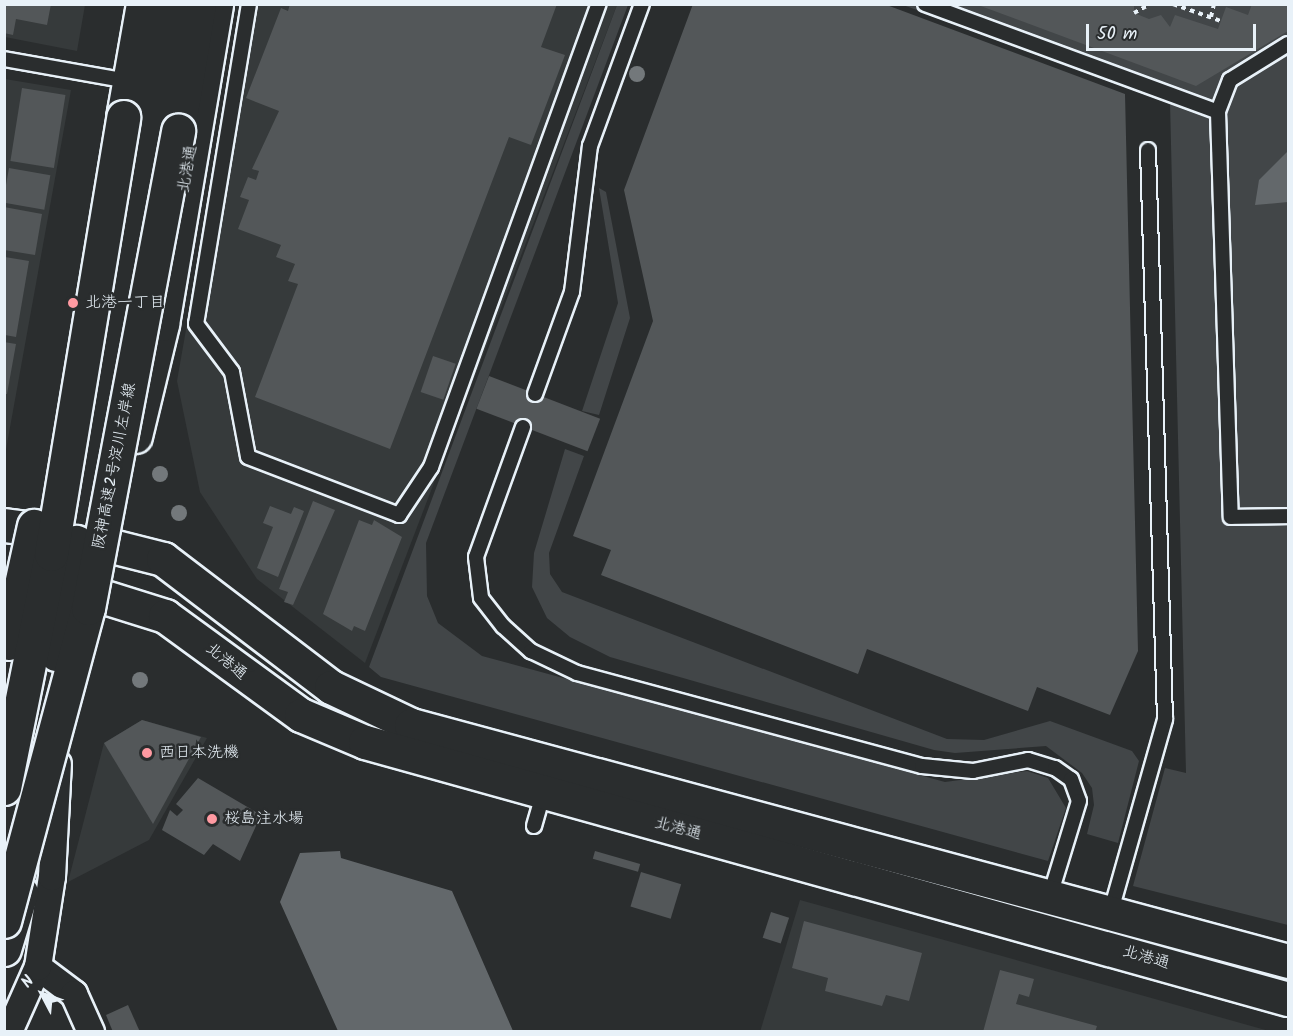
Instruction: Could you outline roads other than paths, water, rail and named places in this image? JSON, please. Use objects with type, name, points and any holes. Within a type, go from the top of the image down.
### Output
[{"type":"main road","points":[[4,723],[50,531],[129,4]]},
{"type":"main road","points":[[4,788],[51,554],[143,4]]},
{"type":"main road","points":[[18,877],[171,4]]},
{"type":"main road","name":"阪神高速2号淀川左岸線","points":[[4,921],[18,877],[88,608],[199,4]]},
{"type":"main road","name":"北港通","points":[[96,595],[111,543],[162,324],[216,4]]},
{"type":"main road","points":[[4,659],[123,117]]},
{"type":"main road","name":"北港通","points":[[4,525],[111,543],[163,559],[331,687],[411,725],[1049,899],[1288,961]]},
{"type":"main road","name":"北港通","points":[[4,567],[165,616],[251,682],[331,730],[544,792],[1288,999]]},
{"type":"main road","points":[[4,586],[27,626]]},
{"type":"main road","points":[[4,949],[58,764],[96,595]]},
{"type":"street","points":[[9,1032],[38,967],[52,877],[58,764]]},
{"type":"street","points":[[38,967],[74,994],[91,1032]]},
{"type":"lane","points":[[249,4],[196,324],[232,372],[248,457],[399,515],[431,467],[599,4]]},
{"type":"lane","points":[[535,394],[572,292],[590,146],[642,4]]},
{"type":"lane","points":[[925,4],[1218,112]]},
{"type":"lane","points":[[1288,44],[1230,80],[1218,112],[1231,517],[1288,516]]},
{"type":"lane","points":[[4,59],[116,79]]},
{"type":"lane","points":[[1110,914],[1165,719],[1148,150]]},
{"type":"lane","points":[[523,427],[476,557],[481,598],[503,626],[531,651],[577,673],[922,766],[973,771],[1028,760],[1055,768],[1071,779],[1078,801],[1049,899]]},
{"type":"lane","points":[[534,826],[544,792]]},
{"type":"place","name":"北港一丁目","points":[[73,303]]},
{"type":"place","name":"西日本洗機","points":[[147,753]]},
{"type":"place","name":"桜島注水場","points":[[212,819]]}]
